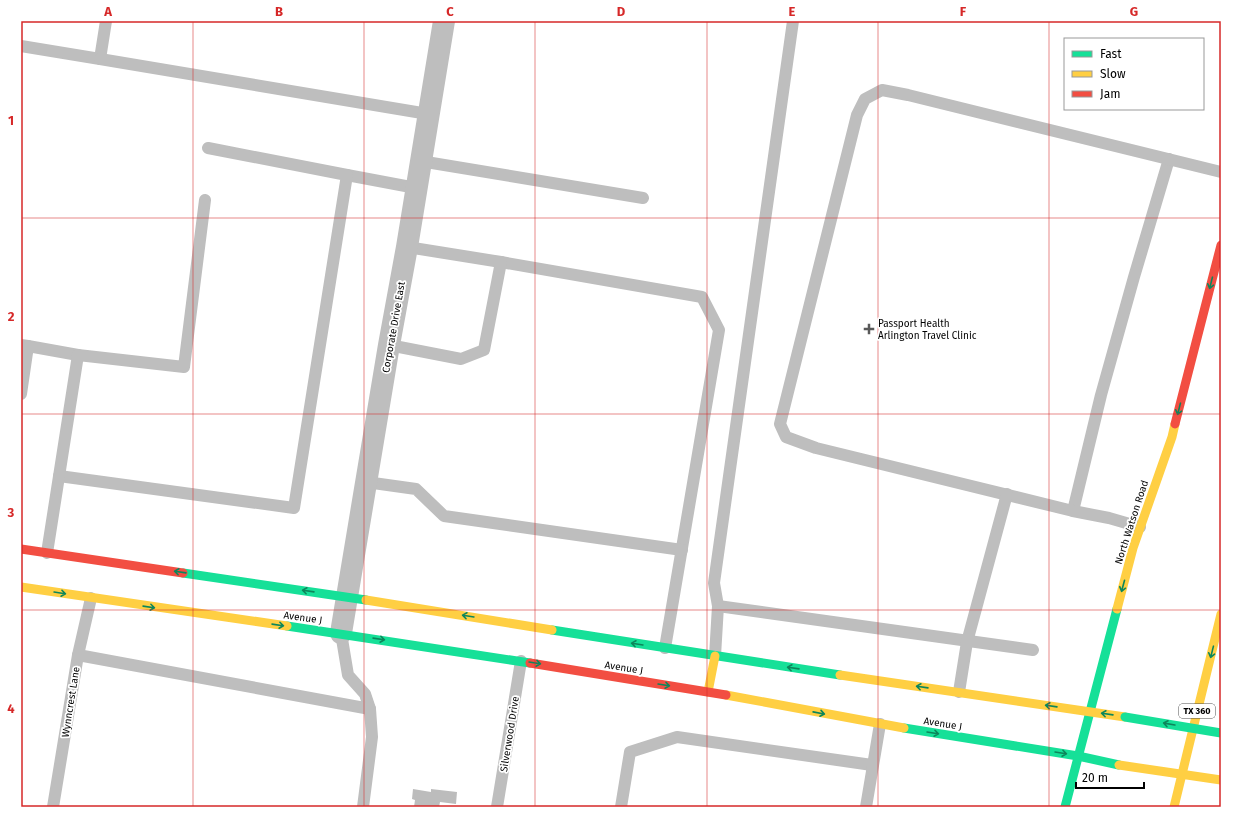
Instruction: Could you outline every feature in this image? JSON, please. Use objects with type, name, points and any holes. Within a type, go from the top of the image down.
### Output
[{"type":"main road","name":"North Watson Road","points":[[1065,807],[1133,548],[1172,437],[1221,246]]},
{"type":"main road","points":[[21,549],[347,596],[715,656],[1125,717],[1221,733]]},
{"type":"main road","name":"Avenue J","points":[[21,587],[520,661],[708,692],[880,724],[1078,756],[1119,765],[1221,780]]},
{"type":"main road","name":"TX 360","points":[[1174,807],[1221,614]]},
{"type":"main road","points":[[708,692],[715,656]]},
{"type":"street","name":"Corporate Drive East","points":[[341,634],[444,21]]},
{"type":"lane","points":[[100,60],[106,21]]},
{"type":"lane","points":[[715,656],[718,606],[714,582],[793,21]]},
{"type":"lane","points":[[21,46],[428,114]]},
{"type":"lane","points":[[1140,527],[1109,518],[1073,511],[816,448],[786,437],[780,424],[857,115],[865,99],[882,90],[918,97],[1221,172]]},
{"type":"lane","points":[[208,148],[416,188]]},
{"type":"lane","points":[[1073,511],[1103,388],[1169,159]]},
{"type":"lane","points":[[420,162],[643,198]]},
{"type":"lane","points":[[59,476],[294,508],[347,175]]},
{"type":"lane","points":[[21,394],[24,346],[78,355],[184,367],[205,200]]},
{"type":"lane","points":[[407,248],[501,262],[702,297],[719,330],[665,648]]},
{"type":"lane","points":[[389,345],[461,359],[484,350],[501,262]]},
{"type":"lane","points":[[47,553],[78,355]]},
{"type":"lane","points":[[366,482],[416,489],[444,516],[682,550]]},
{"type":"lane","points":[[959,692],[967,642],[1007,494]]},
{"type":"lane","name":"Wynncrest Lane","points":[[54,807],[78,655],[91,598]]},
{"type":"lane","points":[[718,606],[967,642],[1033,650]]},
{"type":"lane","points":[[341,634],[348,675],[365,694],[370,709],[372,737],[363,807]]},
{"type":"lane","points":[[78,655],[370,709]]},
{"type":"lane","name":"Silverwood Drive","points":[[497,807],[520,661]]},
{"type":"lane","points":[[866,807],[880,724]]},
{"type":"lane","points":[[621,807],[630,752],[677,737],[872,766]]},
{"type":"shaded area","points":[[413,789],[431,792],[431,789],[457,792],[456,804],[440,802],[439,807],[414,807],[415,800],[412,799]]},
{"type":"traffic: fast","points":[[183,573],[366,600]]},
{"type":"traffic: fast","points":[[1065,807],[1117,609]]},
{"type":"traffic: fast","points":[[287,626],[530,663]]},
{"type":"traffic: fast","points":[[552,630],[840,675]]},
{"type":"traffic: fast","points":[[1125,717],[1221,733]]},
{"type":"traffic: fast","points":[[904,728],[1078,756],[1119,765]]},
{"type":"traffic: slow","points":[[1117,609],[1133,548],[1172,437],[1175,424]]},
{"type":"traffic: slow","points":[[21,587],[287,626]]},
{"type":"traffic: slow","points":[[366,600],[552,630]]},
{"type":"traffic: slow","points":[[1174,807],[1221,614]]},
{"type":"traffic: slow","points":[[708,692],[715,656]]},
{"type":"traffic: slow","points":[[840,675],[1125,717]]},
{"type":"traffic: slow","points":[[726,695],[904,728]]},
{"type":"traffic: slow","points":[[1119,765],[1221,780]]},
{"type":"traffic: jam","points":[[1175,424],[1221,245]]},
{"type":"traffic: jam","points":[[21,549],[183,573]]},
{"type":"traffic: jam","points":[[530,663],[726,695]]},
{"type":"place","name":"Passport Health Arlington Travel Clinic","points":[[869,329]]}]
